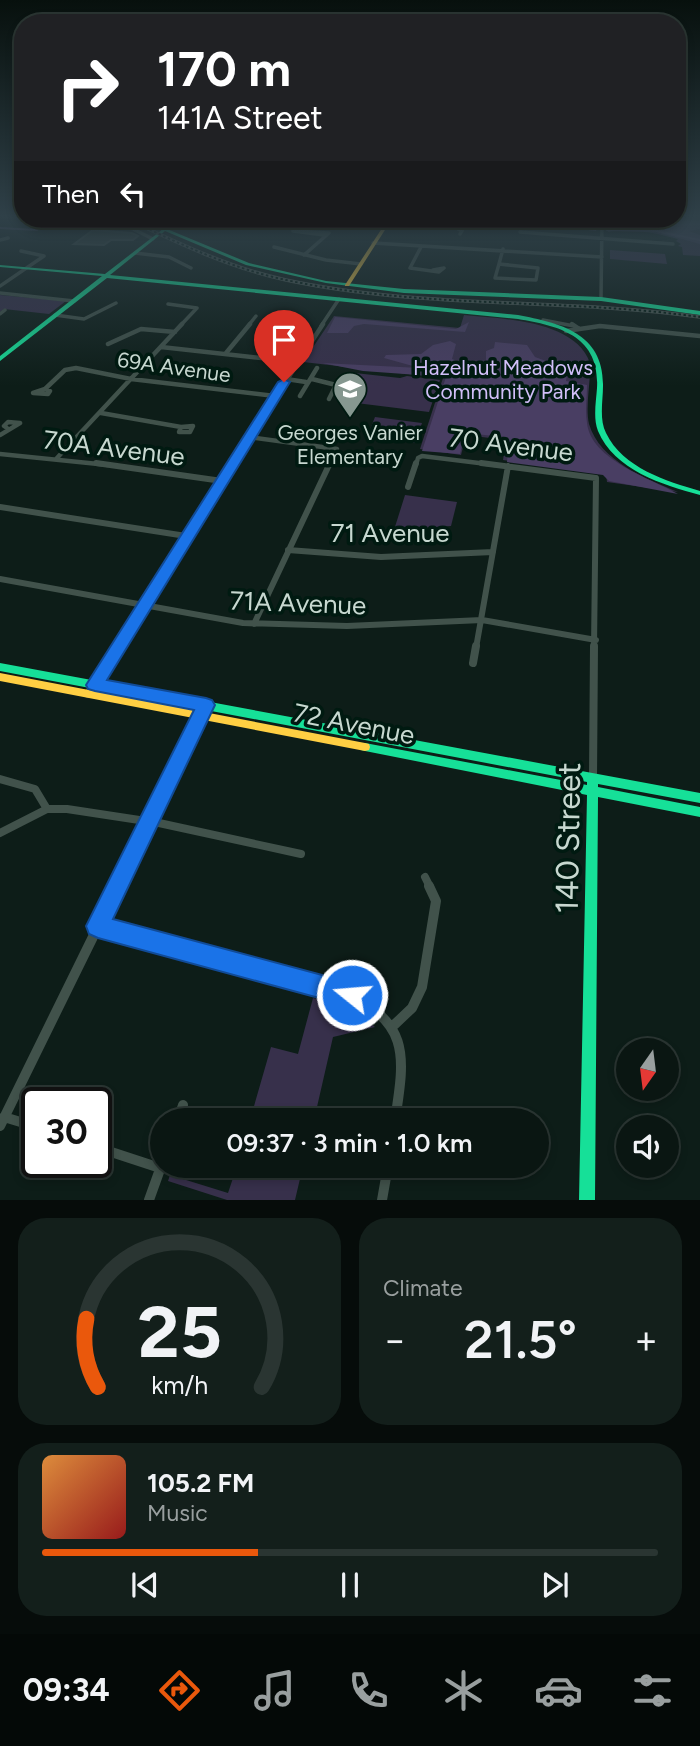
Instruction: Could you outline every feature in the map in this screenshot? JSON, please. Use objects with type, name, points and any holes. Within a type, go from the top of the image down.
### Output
[{"type":"street","points":[[0,286],[19,274]]},
{"type":"street","points":[[83,274],[518,317],[566,331],[606,326],[700,336]]},
{"type":"street","points":[[0,359],[108,274]]},
{"type":"street","points":[[295,274],[347,285],[404,291],[601,299],[700,313]]},
{"type":"street","points":[[347,285],[354,274]]},
{"type":"street","points":[[496,274],[495,278],[536,280],[537,274]]},
{"type":"street","points":[[601,299],[602,274]]},
{"type":"street","points":[[0,293],[74,301]]},
{"type":"street","points":[[88,694],[248,437],[339,299]]},
{"type":"street","points":[[55,315],[84,319],[116,303]]},
{"type":"street","points":[[57,458],[197,309],[168,304]]},
{"type":"street","points":[[0,314],[5,310]]},
{"type":"street","points":[[226,353],[256,316]]},
{"type":"street","points":[[543,320],[570,323],[578,328]]},
{"type":"street","points":[[108,344],[141,329],[175,332]]},
{"type":"street","name":"70 Avenue","points":[[566,331],[587,344],[598,358],[600,424],[616,451],[638,467],[668,482],[700,493]]},
{"type":"street","points":[[161,347],[297,362]]},
{"type":"street","points":[[312,379],[317,368]]},
{"type":"street","name":"69A Avenue","points":[[45,389],[70,369],[94,370],[131,379],[275,396]]},
{"type":"street","points":[[286,379],[306,382],[312,379],[336,384],[329,399]]},
{"type":"street","points":[[300,396],[306,382]]},
{"type":"street","points":[[101,413],[181,427]]},
{"type":"street","points":[[0,435],[8,428]]},
{"type":"street","points":[[248,437],[337,449],[254,624]]},
{"type":"street","name":"70A Avenue","points":[[0,454],[57,458],[222,481]]},
{"type":"street","name":"70 Avenue","points":[[408,487],[420,456],[596,478]]},
{"type":"street","points":[[474,663],[508,466]]},
{"type":"street","name":"140 Street","points":[[587,1200],[596,478]]},
{"type":"street","points":[[0,507],[186,536]]},
{"type":"street","name":"71 Avenue","points":[[288,550],[381,557],[493,552]]},
{"type":"street","name":"71A Avenue","points":[[0,579],[254,624],[357,626],[482,620],[596,640]]},
{"type":"street","name":"72 Avenue","points":[[0,667],[700,798]]},
{"type":"street","name":"72 Avenue","points":[[0,677],[700,812]]},
{"type":"street","points":[[21,1124],[2,1121],[206,705]]},
{"type":"street","points":[[0,779],[36,788],[47,809]]},
{"type":"street","points":[[0,833],[47,809],[67,809],[149,822],[301,854]]},
{"type":"street","points":[[394,1026],[412,1008],[421,993],[436,901],[425,877]]},
{"type":"street","points":[[98,926],[340,990],[372,1005],[394,1026],[403,1056],[396,1108]]},
{"type":"street","points":[[112,1151],[150,1162]]},
{"type":"street","points":[[149,1200],[157,1178]]},
{"type":"street","points":[[382,1200],[386,1178]]},
{"type":"green space","points":[[0,295],[66,301],[49,314],[4,309],[0,312]]},
{"type":"green space","name":"Hazelnut Meadows Community Park","points":[[464,315],[536,324],[569,338],[582,349],[590,363],[588,417],[595,437],[603,448],[626,467],[678,492],[607,482],[606,474],[503,460],[506,440],[466,435],[461,455],[420,449],[443,378],[303,362],[334,316],[460,328]]},
{"type":"green space","points":[[335,317],[456,329],[469,322],[465,332],[364,324],[354,326],[348,333],[327,333]]},
{"type":"green space","name":"Hazelnut Meadows Community Park","points":[[450,341],[456,344],[452,359],[466,364],[486,362],[486,351],[494,348],[495,342],[527,345],[535,357],[568,369],[566,381],[587,385],[587,423],[591,436],[599,447],[610,458],[678,494],[609,481],[603,475],[507,462],[508,450],[504,437],[465,433],[460,454],[422,451],[446,377],[363,371],[322,363],[420,368],[384,358],[386,355],[421,354],[433,345]]},
{"type":"green space","points":[[355,373],[440,380],[429,412],[340,401]]},
{"type":"green space","points":[[375,417],[422,423],[415,443],[367,437]]},
{"type":"green space","points":[[405,495],[457,502],[451,526],[394,530]]},
{"type":"green space","points":[[313,998],[354,1009],[375,1027],[333,1037],[317,1108],[253,1108],[271,1047],[298,1054]]},
{"type":"green space","points":[[169,1178],[180,1178],[228,1193],[233,1178],[300,1178],[295,1200],[227,1200],[168,1181]]},
{"type":"railway","points":[[262,274],[337,289],[389,295],[597,307],[700,317]]},
{"type":"traffic: fast","points":[[92,274],[104,275]]},
{"type":"traffic: fast","points":[[0,359],[108,274]]},
{"type":"traffic: fast","points":[[291,274],[326,282],[404,291],[601,299],[700,313]]},
{"type":"traffic: fast","points":[[106,276],[518,317],[562,328],[575,334],[594,353],[599,367],[599,420],[610,445],[619,455],[644,472],[700,493]]},
{"type":"traffic: fast","points":[[0,667],[700,798]]},
{"type":"traffic: fast","points":[[365,747],[700,812]]},
{"type":"traffic: fast","points":[[587,1200],[593,778]]},
{"type":"traffic: slow","points":[[347,285],[354,274]]},
{"type":"traffic: slow","points":[[0,677],[365,747]]},
{"type":"place","name":"Georges Vanier Elementary","points":[[350,419]]},
{"type":"route","points":[[284,382],[95,685],[206,705],[98,926],[352,995]]}]
